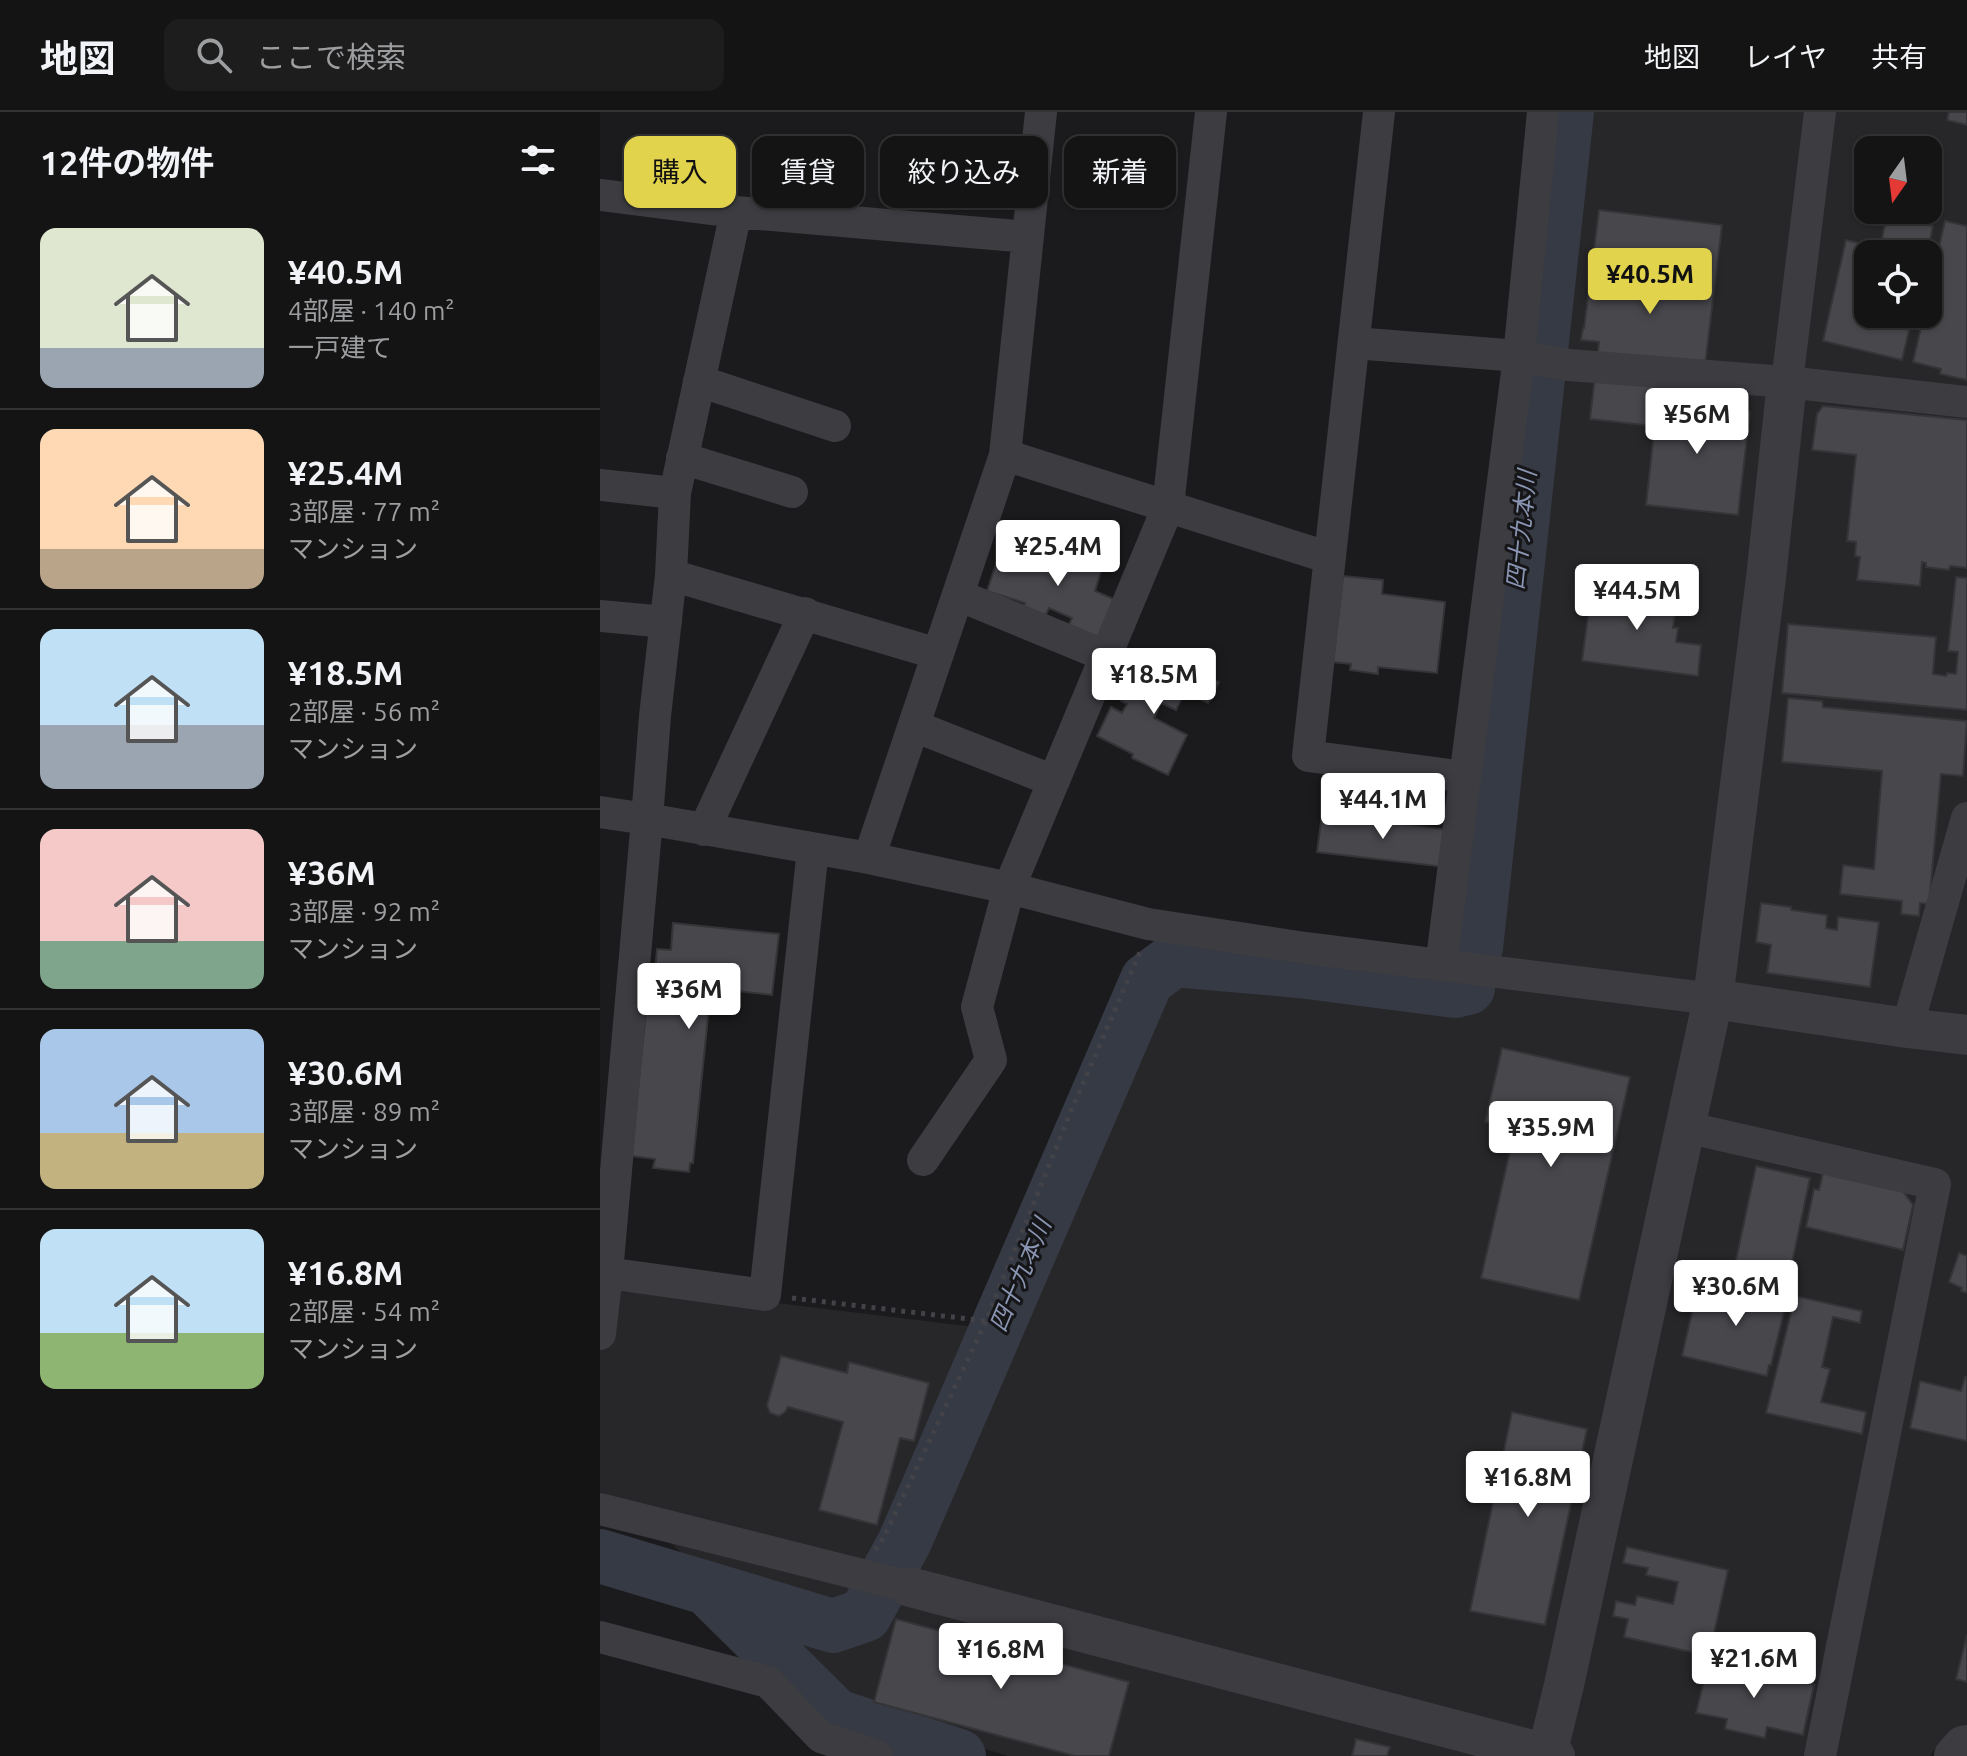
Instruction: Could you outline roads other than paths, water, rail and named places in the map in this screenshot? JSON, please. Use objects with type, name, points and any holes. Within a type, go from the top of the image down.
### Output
[{"type":"street","points":[[869,858],[1005,455],[1041,112]]},
{"type":"street","points":[[923,1160],[991,1060],[977,1007],[1009,888],[1168,507],[1211,112]]},
{"type":"street","points":[[1379,112],[1308,756],[1465,777]]},
{"type":"street","points":[[1441,966],[1519,356],[1543,112]]},
{"type":"street","points":[[600,1509],[1551,1755],[1713,999],[1820,112]]},
{"type":"street","points":[[600,195],[736,212],[1028,237]]},
{"type":"street","points":[[600,1334],[655,716],[671,575],[675,493],[736,212]]},
{"type":"street","points":[[1354,343],[1519,356],[1569,365],[1787,382],[1967,402]]},
{"type":"street","points":[[699,381],[835,426]]},
{"type":"street","points":[[1005,455],[1330,558]]},
{"type":"street","points":[[682,458],[792,492]]},
{"type":"street","points":[[600,485],[675,493]]},
{"type":"street","points":[[671,575],[938,654]]},
{"type":"street","points":[[958,595],[1106,656]]},
{"type":"street","points":[[704,830],[805,613]]},
{"type":"street","points":[[600,616],[666,622]]},
{"type":"street","points":[[914,726],[1054,781]]},
{"type":"street","points":[[600,812],[869,858],[1009,888],[1148,924],[1305,948],[1713,999],[1967,1035]]},
{"type":"street","points":[[1907,1028],[1967,818]]},
{"type":"street","points":[[607,1273],[765,1295],[813,849]]},
{"type":"street","points":[[1685,1127],[1935,1184],[1820,1756]]},
{"type":"street","points":[[600,1637],[768,1682],[821,1737],[877,1756]]},
{"type":"street","points":[[1954,1756],[1967,1745]]},
{"type":"waterway","name":"四十九本川","points":[[1476,948],[1567,112]]},
{"type":"waterway","name":"四十九本川","points":[[600,1556],[833,1626],[865,1615],[905,1541],[1147,980],[1174,960],[1299,971],[1455,991],[1468,988]]},
{"type":"waterway","points":[[713,1594],[836,1716],[959,1756]]}]
